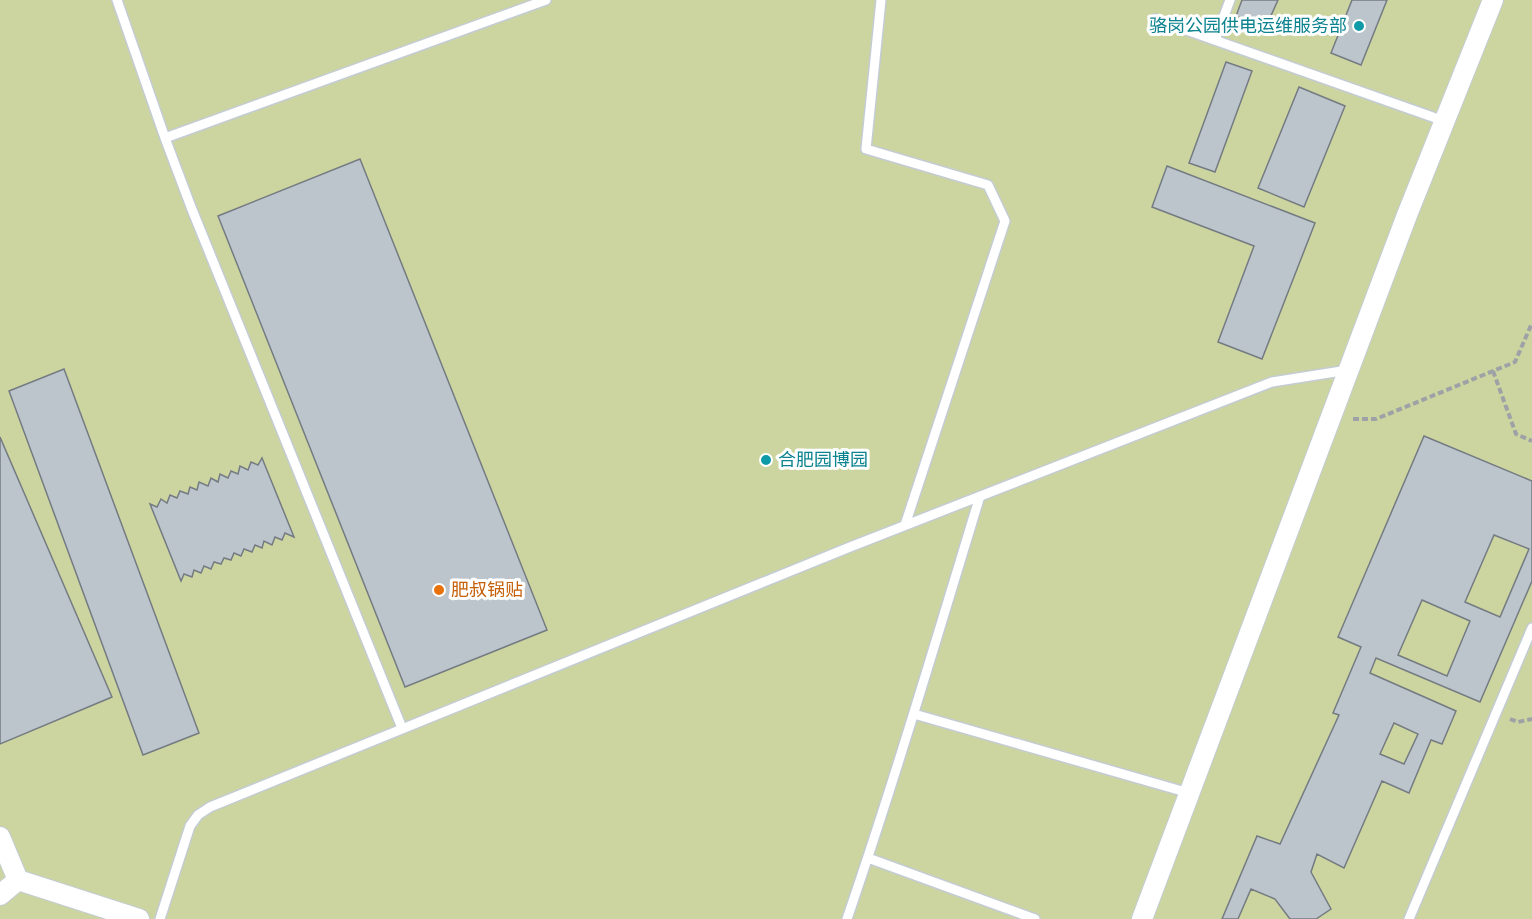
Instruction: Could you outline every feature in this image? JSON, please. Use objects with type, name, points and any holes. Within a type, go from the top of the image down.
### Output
[{"type":"street","points":[[1142,919],[1407,215],[1492,0]]},
{"type":"street","points":[[0,837],[18,880],[139,919]]},
{"type":"street","points":[[0,895],[18,880]]},
{"type":"lane","points":[[117,0],[191,207],[402,728]]},
{"type":"lane","points":[[165,138],[546,0]]},
{"type":"lane","points":[[881,0],[866,149],[988,185],[1005,221],[905,525]]},
{"type":"lane","points":[[1215,40],[1230,0]]},
{"type":"lane","points":[[1155,19],[1444,121]]},
{"type":"lane","points":[[160,919],[190,826],[198,815],[210,807],[905,525],[1272,382],[1348,370]]},
{"type":"lane","points":[[847,919],[914,714],[980,496]]},
{"type":"lane","points":[[1409,919],[1532,628]]},
{"type":"lane","points":[[914,714],[1190,793]]},
{"type":"lane","points":[[868,858],[1035,919]]},
{"type":"path","points":[[1330,418],[1376,419],[1515,362],[1532,323]]},
{"type":"path","points":[[1493,371],[1516,434],[1532,441]]},
{"type":"green space","name":"合肥园博园","points":[[0,0],[1532,0],[1532,919],[0,919]]},
{"type":"building","points":[[1242,0],[1278,0],[1265,29],[1236,16]]},
{"type":"building","name":"骆岗公园供电运维服务部","points":[[1352,0],[1387,0],[1361,65],[1331,53]]},
{"type":"building","points":[[1226,62],[1252,71],[1215,172],[1189,163]]},
{"type":"building","points":[[1299,87],[1345,106],[1304,207],[1258,188]]},
{"type":"building","points":[[360,159],[547,630],[405,687],[218,216]]},
{"type":"building","points":[[1167,166],[1315,223],[1262,359],[1218,342],[1254,246],[1152,207]]},
{"type":"building","points":[[64,369],[199,733],[143,755],[9,391]]},
{"type":"building","points":[[1424,436],[1532,481],[1532,581],[1480,702],[1376,658],[1370,673],[1456,711],[1442,744],[1431,740],[1409,793],[1382,781],[1344,868],[1317,854],[1311,872],[1331,909],[1316,919],[1290,919],[1275,899],[1251,889],[1238,919],[1222,919],[1257,836],[1280,844],[1339,715],[1333,713],[1361,647],[1338,637]],"holes":[[[1494,535],[1529,549],[1500,617],[1465,602]],[[1422,600],[1470,621],[1447,676],[1398,655]],[[1394,723],[1418,734],[1404,764],[1380,754]]]},
{"type":"building","points":[[0,437],[112,697],[0,744]]},
{"type":"building","points":[[262,458],[294,537],[285,533],[282,540],[275,537],[272,545],[264,541],[262,548],[255,545],[252,552],[244,549],[241,556],[234,553],[231,560],[224,558],[221,564],[214,562],[211,569],[204,566],[201,573],[194,570],[192,577],[184,574],[181,581],[150,504],[157,507],[161,499],[167,503],[170,495],[177,498],[180,491],[188,494],[190,487],[197,490],[199,482],[208,486],[211,478],[218,482],[220,474],[228,478],[231,471],[238,474],[240,466],[248,470],[251,462],[258,465]]},
{"type":"place","name":"骆岗公园供电运维服务部","points":[[1359,26]]},
{"type":"place","name":"合肥园博园","points":[[766,460]]},
{"type":"place","name":"肥叔锅贴","points":[[439,590]]}]
